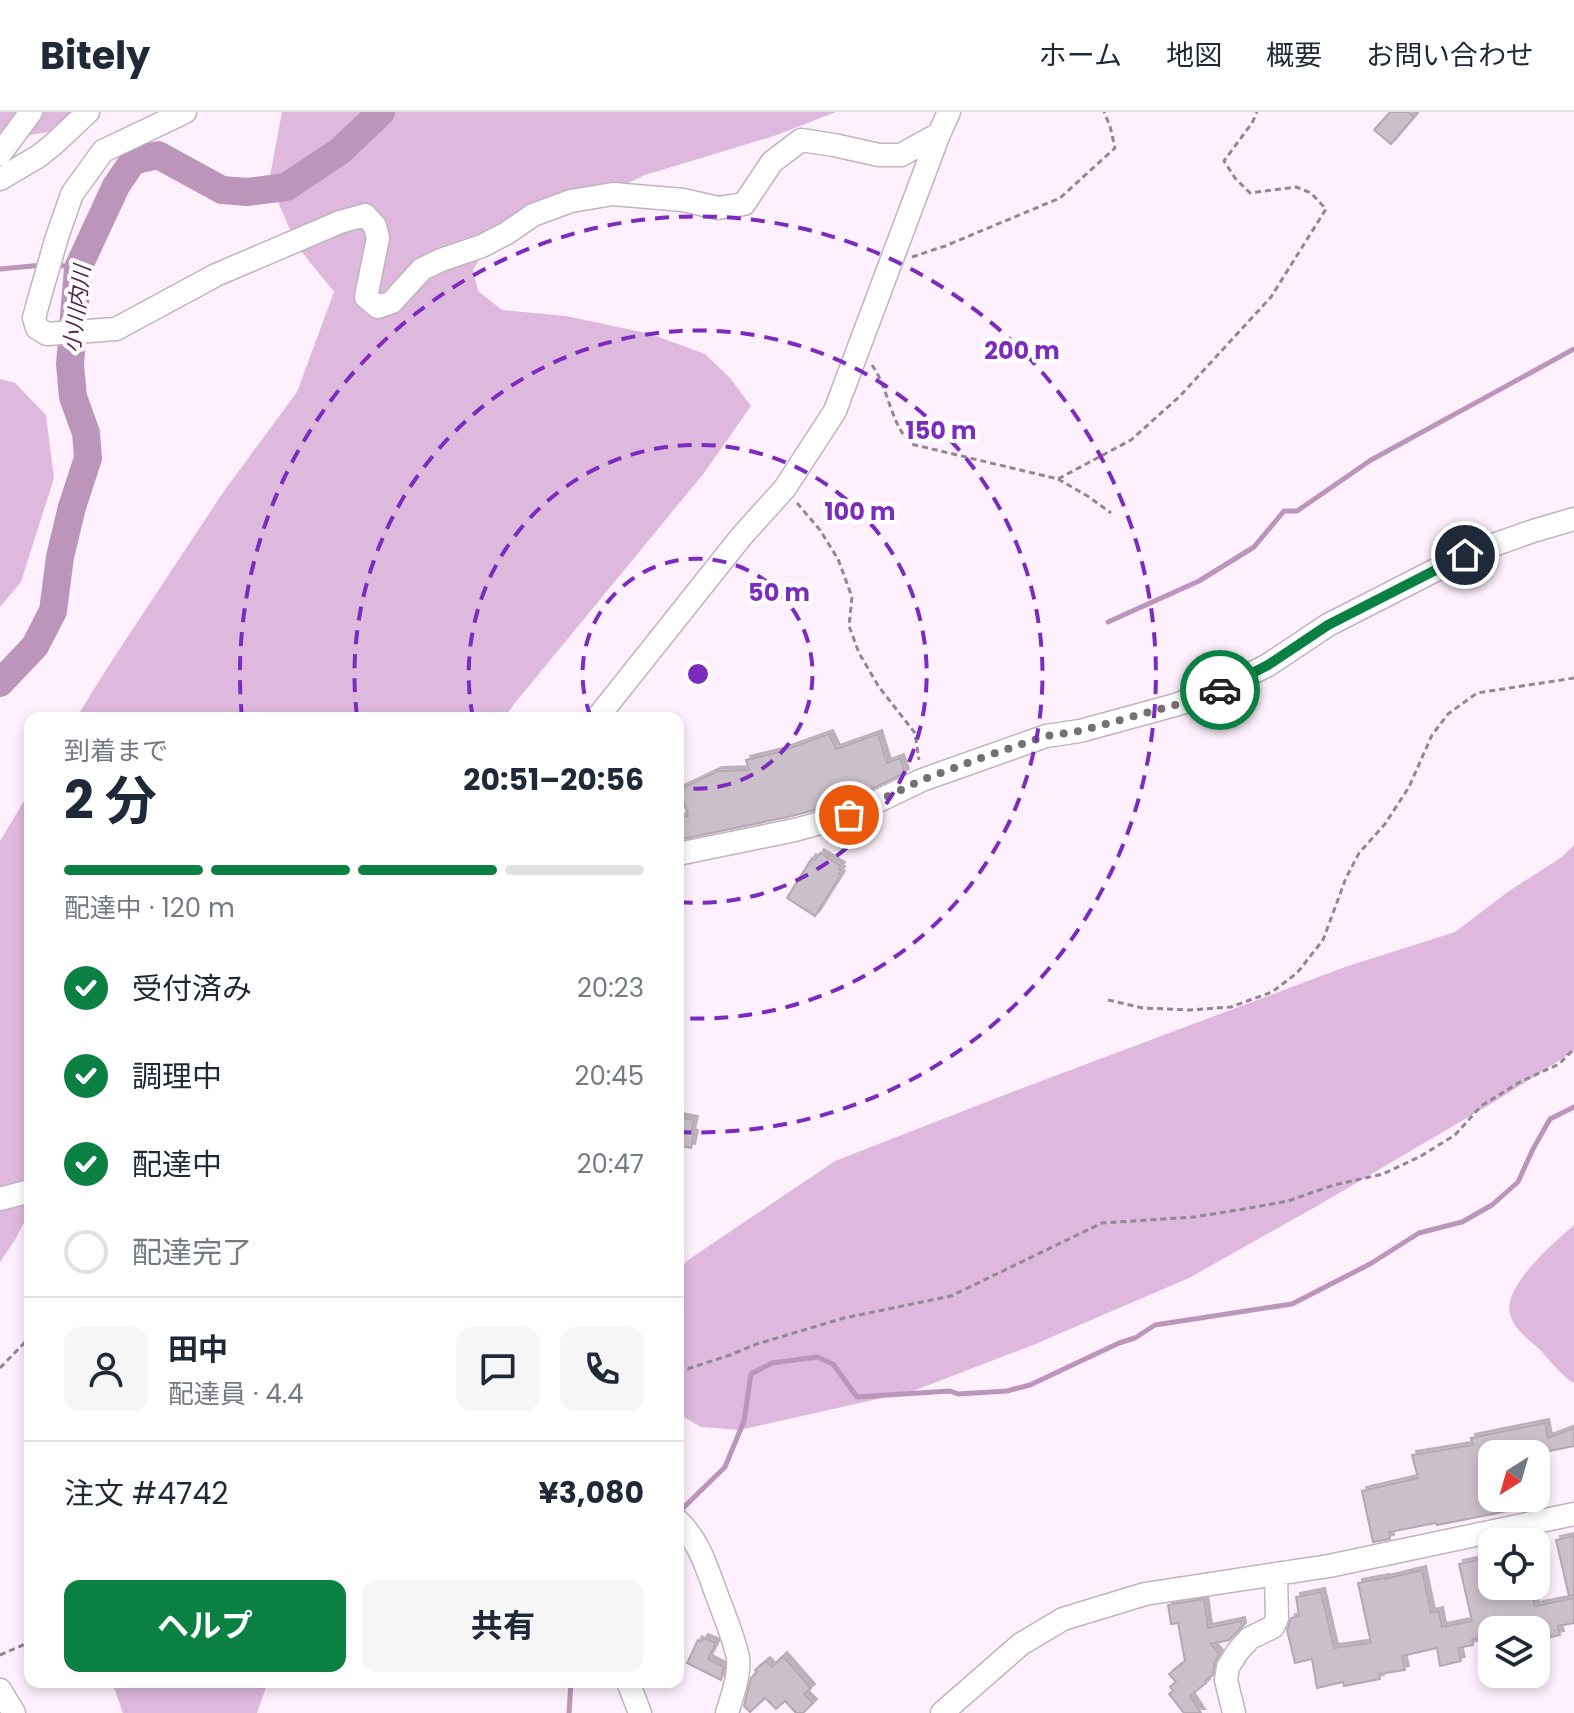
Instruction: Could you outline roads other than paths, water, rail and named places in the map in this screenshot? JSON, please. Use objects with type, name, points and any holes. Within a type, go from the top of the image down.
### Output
[{"type":"street","points":[[0,154],[31,112]]},
{"type":"street","points":[[0,179],[39,156],[88,112]]},
{"type":"street","points":[[185,112],[103,151],[72,194],[34,318],[37,328],[47,334],[116,329],[216,275],[340,222],[365,215],[375,226],[378,238],[366,297],[378,307],[392,302],[422,269],[482,246],[533,215],[571,201],[613,194],[683,200],[718,208],[744,204],[772,162],[801,140],[879,155],[901,155],[939,134]]},
{"type":"street","points":[[602,712],[741,537],[785,488],[835,411],[949,112]]},
{"type":"street","points":[[684,853],[795,830],[849,815],[922,780],[1046,736],[1080,731],[1215,692],[1268,665],[1328,625],[1465,555],[1574,519]]},
{"type":"street","points":[[0,1199],[24,1193]]},
{"type":"street","points":[[942,1713],[1021,1644],[1063,1619],[1145,1594],[1276,1576],[1574,1514]]},
{"type":"street","points":[[684,1527],[705,1560],[738,1661],[727,1713]]},
{"type":"street","points":[[1234,1713],[1226,1680],[1228,1667],[1250,1638],[1273,1627],[1277,1618],[1276,1576]]},
{"type":"street","points":[[630,1688],[640,1713]]},
{"type":"street","points":[[0,1690],[14,1713]]},
{"type":"waterway","name":"小川内川","points":[[0,683],[35,646],[53,611],[60,557],[88,458],[86,433],[73,397],[70,364],[78,268],[116,186],[133,161],[158,155],[222,190],[247,192],[286,187],[340,151],[381,112]]},
{"type":"waterway","points":[[0,269],[43,265]]},
{"type":"waterway","points":[[57,265],[78,268]]},
{"type":"waterway","points":[[1108,622],[1199,581],[1254,547],[1284,511],[1297,511],[1371,460],[1574,349]]},
{"type":"waterway","points":[[684,1507],[725,1467],[744,1421],[751,1374],[772,1363],[817,1357],[833,1364],[857,1397],[1007,1391],[1030,1385],[1135,1338],[1155,1325],[1292,1304],[1370,1264],[1419,1233],[1462,1222],[1492,1205],[1518,1182],[1550,1119],[1574,1107]]},
{"type":"waterway","points":[[569,1713],[571,1688]]}]
